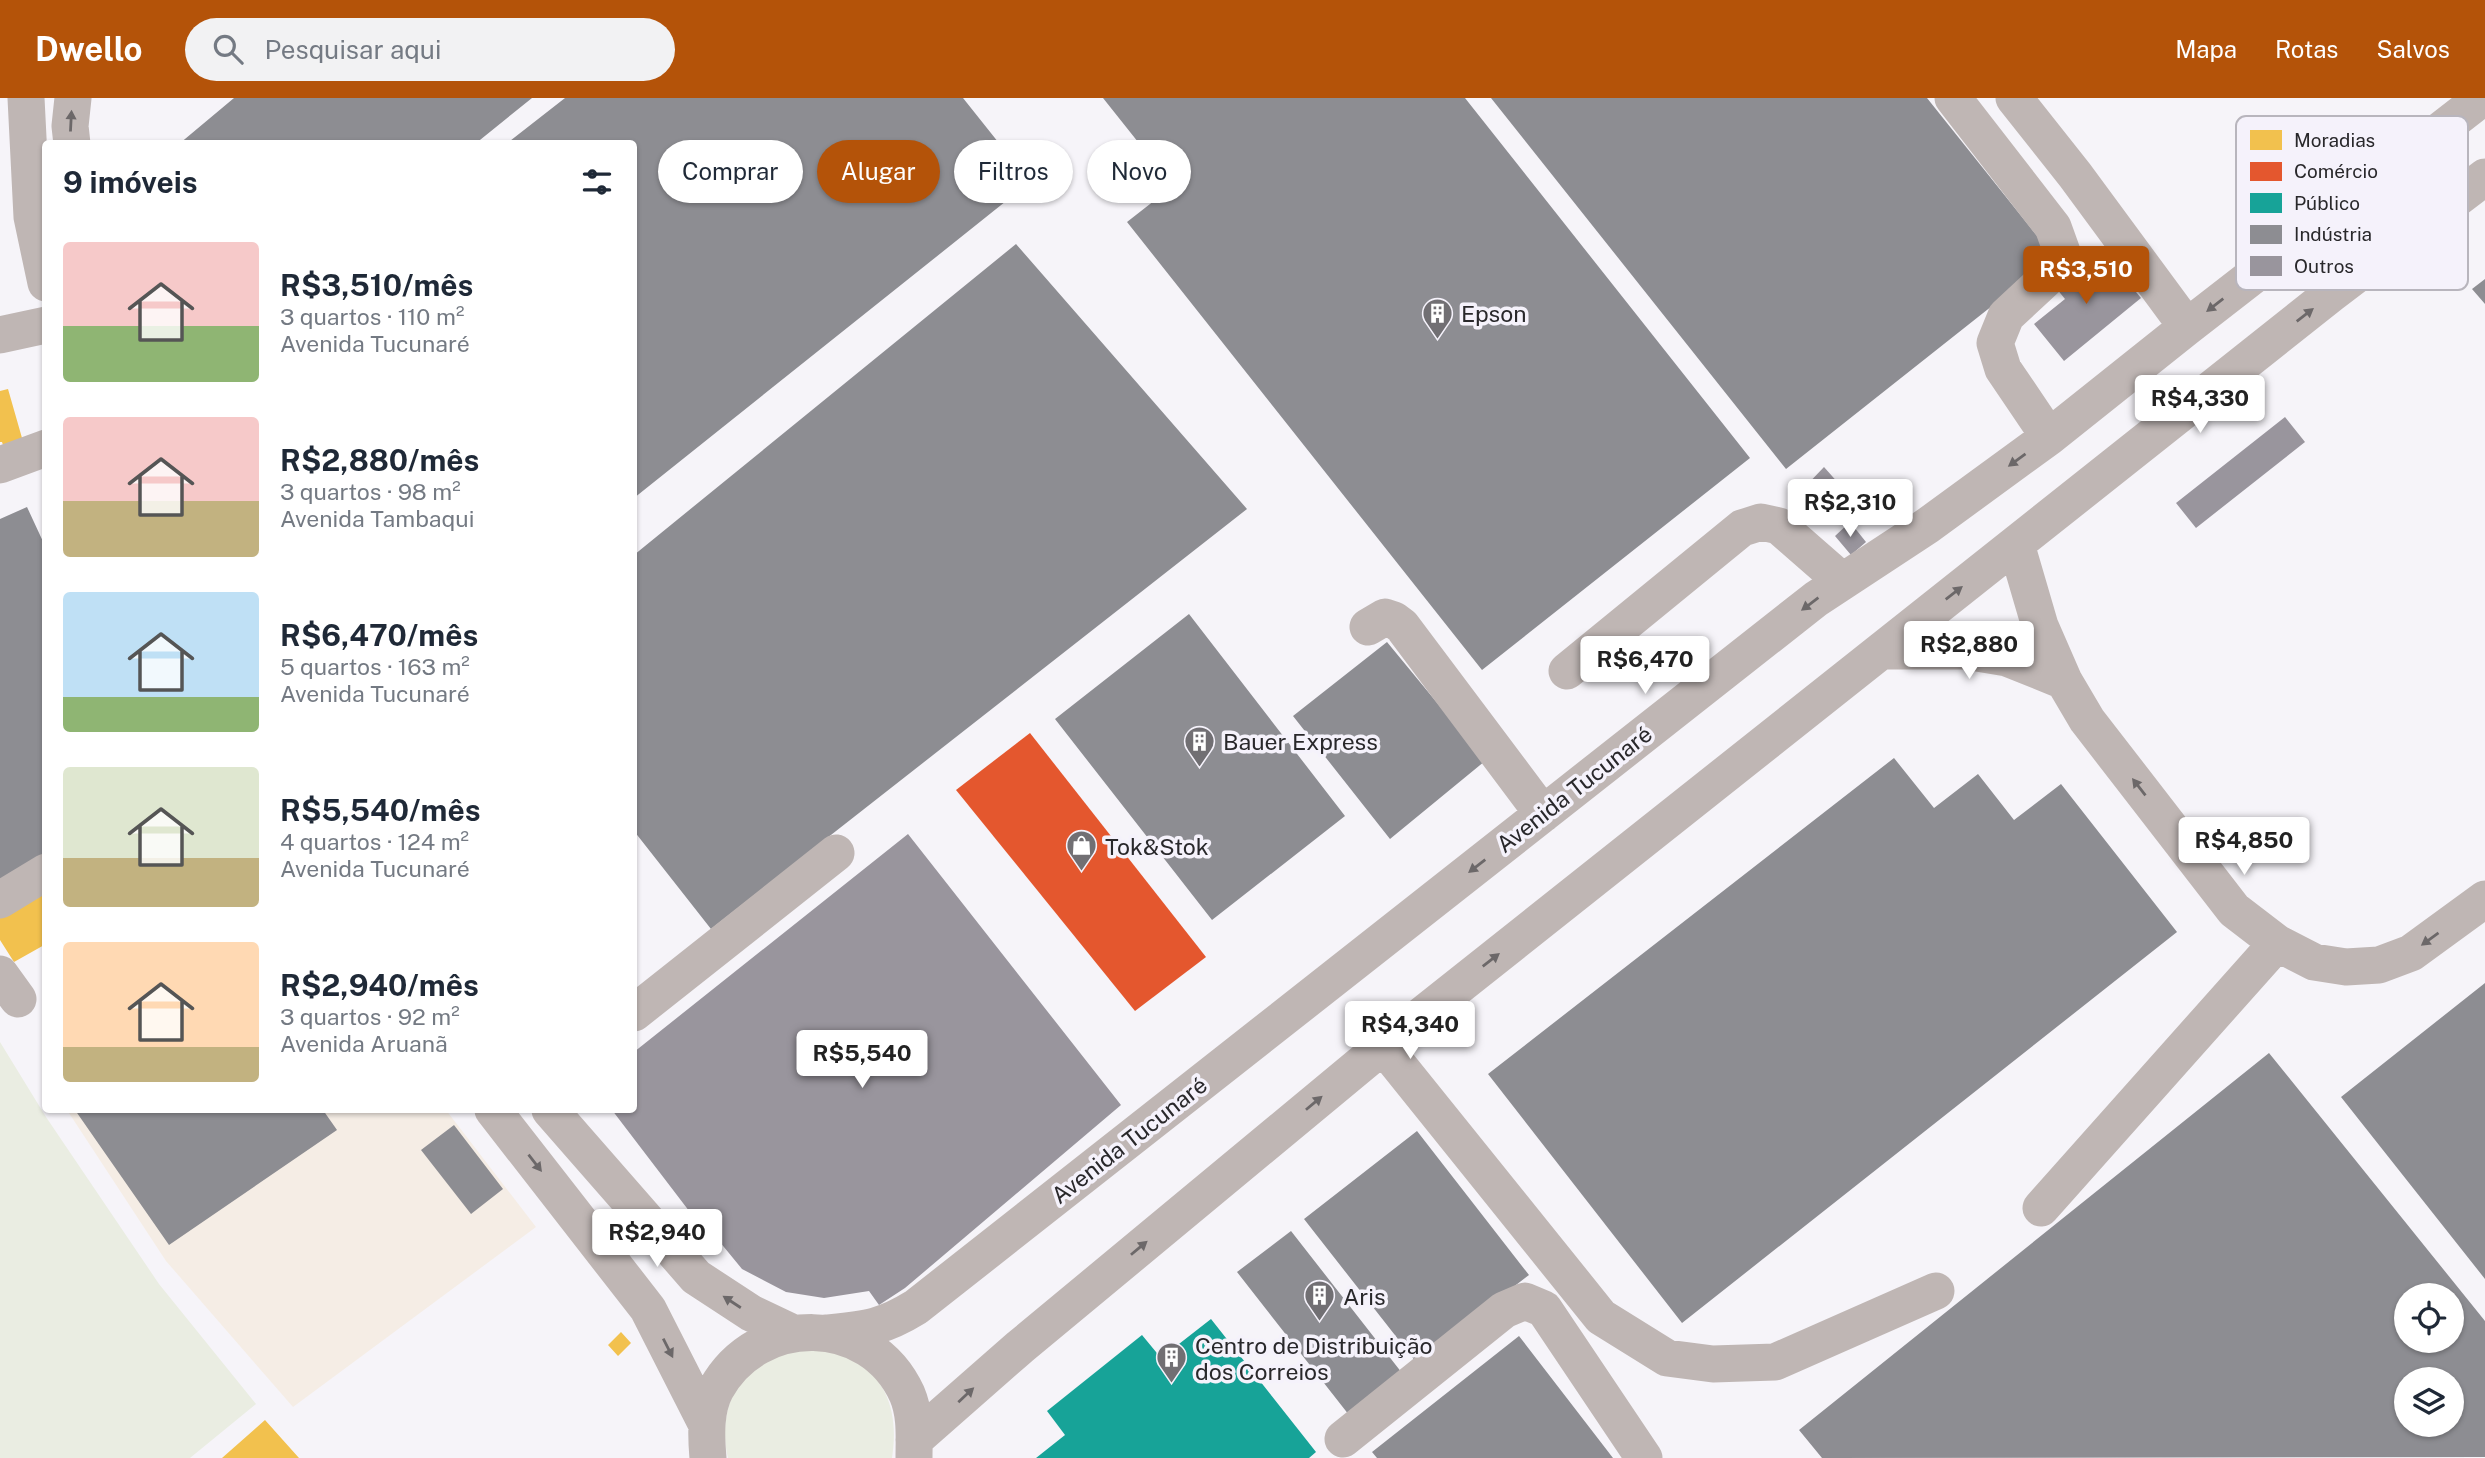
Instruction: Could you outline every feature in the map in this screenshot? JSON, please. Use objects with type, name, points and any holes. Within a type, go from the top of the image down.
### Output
[{"type":"street","points":[[26,98],[15,160],[32,217],[42,264]]},
{"type":"street","points":[[72,140],[73,98]]},
{"type":"street","points":[[1953,98],[2053,227],[2062,252],[2048,277],[2006,316],[1995,343],[2003,369],[2049,437]]},
{"type":"street","points":[[2014,98],[2075,175],[2187,327]]},
{"type":"street","name":"Avenida Tucunaré","points":[[2459,116],[2482,98]]},
{"type":"street","points":[[2468,190],[2485,177]]},
{"type":"street","name":"Avenida Tucunaré","points":[[810,1332],[874,1328],[894,1321],[916,1307],[1816,599],[1927,526],[2049,437],[2236,289]]},
{"type":"street","points":[[914,1449],[1020,1347],[1383,1046],[2336,290]]},
{"type":"street","points":[[0,335],[42,326]]},
{"type":"street","points":[[0,466],[42,450]]},
{"type":"street","points":[[1567,671],[1742,528],[1761,522],[1779,526],[1842,582]]},
{"type":"street","points":[[2017,544],[2040,626],[2064,681],[2087,720],[2234,910],[2277,943],[2314,962],[2346,967],[2379,965],[2410,953],[2485,898]]},
{"type":"street","points":[[1368,627],[1385,617],[1402,626],[1543,814]]},
{"type":"street","points":[[1881,651],[1965,651],[2007,657],[2064,681]]},
{"type":"street","points":[[637,1011],[836,853]]},
{"type":"street","points":[[0,900],[42,874]]},
{"type":"street","points":[[2041,1208],[2277,943]]},
{"type":"street","points":[[1383,1046],[1601,1317],[1667,1358],[1713,1364],[1774,1362],[1936,1291]]},
{"type":"street","points":[[495,1113],[648,1309],[707,1449]]},
{"type":"street","points":[[553,1113],[696,1277],[751,1313],[810,1332],[859,1343],[888,1365],[907,1395],[916,1429],[914,1449]]},
{"type":"street","points":[[648,1309],[696,1277]]},
{"type":"street","points":[[1340,1452],[1504,1310],[1525,1301],[1544,1309],[1644,1458]]},
{"type":"street","points":[[707,1449],[715,1391],[735,1363],[761,1343],[810,1332]]},
{"type":"shaded area","points":[[0,1042],[42,1113],[159,1284],[256,1404],[190,1458],[0,1458]]},
{"type":"shaded area","points":[[69,1113],[448,1113],[536,1227],[293,1407],[166,1261]]},
{"type":"shaded area","points":[[830,1349],[852,1358],[867,1369],[884,1391],[894,1429],[892,1458],[728,1458],[725,1443],[727,1412],[739,1383],[749,1371],[761,1361],[781,1352]]},
{"type":"building: Moradias","points":[[8,389],[24,445],[5,451],[0,442],[0,391]]},
{"type":"building: Moradias","points":[[42,888],[42,946],[14,962],[0,940],[0,913]]},
{"type":"building: Moradias","points":[[621,1332],[631,1343],[618,1356],[608,1345]]},
{"type":"building: Moradias","points":[[265,1420],[299,1458],[222,1458]]},
{"type":"building: Comércio","name":"Tok&Stok","points":[[1030,733],[1206,957],[1135,1011],[956,790]]},
{"type":"building: Público","name":"Centro de Distribuição dos Correios","points":[[1211,1319],[1316,1452],[1309,1458],[1036,1458],[1065,1435],[1047,1411],[1142,1335],[1161,1358]]},
{"type":"building: Indústria","points":[[234,98],[532,98],[480,140],[184,140]]},
{"type":"building: Indústria","points":[[565,98],[963,98],[996,140],[954,140],[954,203],[1004,203],[637,496],[637,140],[511,140]]},
{"type":"building: Indústria","name":"Epson","points":[[1103,98],[1465,98],[1750,458],[1482,670],[1127,222],[1151,203],[1191,203],[1191,140],[1136,140]]},
{"type":"building: Indústria","points":[[1491,98],[1927,98],[2054,257],[1786,469]]},
{"type":"building: Indústria","points":[[1016,244],[1247,509],[711,929],[637,835],[637,553]]},
{"type":"building: Indústria","points":[[2485,279],[2485,304],[2472,289]]},
{"type":"building: Indústria","points":[[27,507],[42,539],[42,867],[0,888],[0,519]]},
{"type":"building: Indústria","name":"Bauer Express","points":[[1189,614],[1345,816],[1212,920],[1055,719]]},
{"type":"building: Indústria","points":[[1387,642],[1485,761],[1390,839],[1293,716]]},
{"type":"building: Indústria","points":[[1894,758],[1934,808],[1978,774],[2014,820],[2061,784],[2177,932],[1682,1323],[1488,1074]]},
{"type":"building: Indústria","points":[[2485,983],[2485,1279],[2341,1097]]},
{"type":"building: Indústria","points":[[2269,1053],[2454,1283],[2394,1283],[2394,1353],[2464,1353],[2464,1295],[2485,1321],[2485,1457],[1822,1458],[1799,1430]]},
{"type":"building: Indústria","points":[[77,1113],[325,1113],[337,1130],[169,1245]]},
{"type":"building: Indústria","points":[[454,1125],[503,1189],[471,1214],[421,1150]]},
{"type":"building: Indústria","points":[[1417,1131],[1529,1275],[1416,1362],[1304,1219]]},
{"type":"building: Indústria","name":"Aris","points":[[1291,1231],[1402,1373],[1349,1415],[1237,1272]]},
{"type":"building: Indústria","points":[[1519,1336],[1613,1458],[1377,1458],[1372,1452]]},
{"type":"building: Outros","points":[[2106,256],[2141,298],[2064,361],[2034,324],[2065,299],[2052,283],[2073,265],[2081,276]]},
{"type":"building: Outros","points":[[2285,417],[2305,442],[2196,528],[2176,503]]},
{"type":"building: Outros","points":[[1824,467],[1856,503],[1834,522],[1802,490]]},
{"type":"building: Outros","points":[[1850,522],[1866,542],[1851,555],[1835,536]]},
{"type":"building: Outros","points":[[908,834],[1121,1105],[905,1288],[879,1305],[869,1291],[824,1298],[786,1292],[742,1269],[710,1230],[699,1224],[614,1113],[637,1113],[637,1050]]},
{"type":"place","name":"Epson","points":[[1438,340]]},
{"type":"place","name":"Bauer Express","points":[[1200,768]]},
{"type":"place","name":"Tok&Stok","points":[[1082,873]]},
{"type":"place","name":"Aris","points":[[1320,1323]]},
{"type":"place","name":"Centro de Distribuição dos Correios","points":[[1172,1385]]}]
